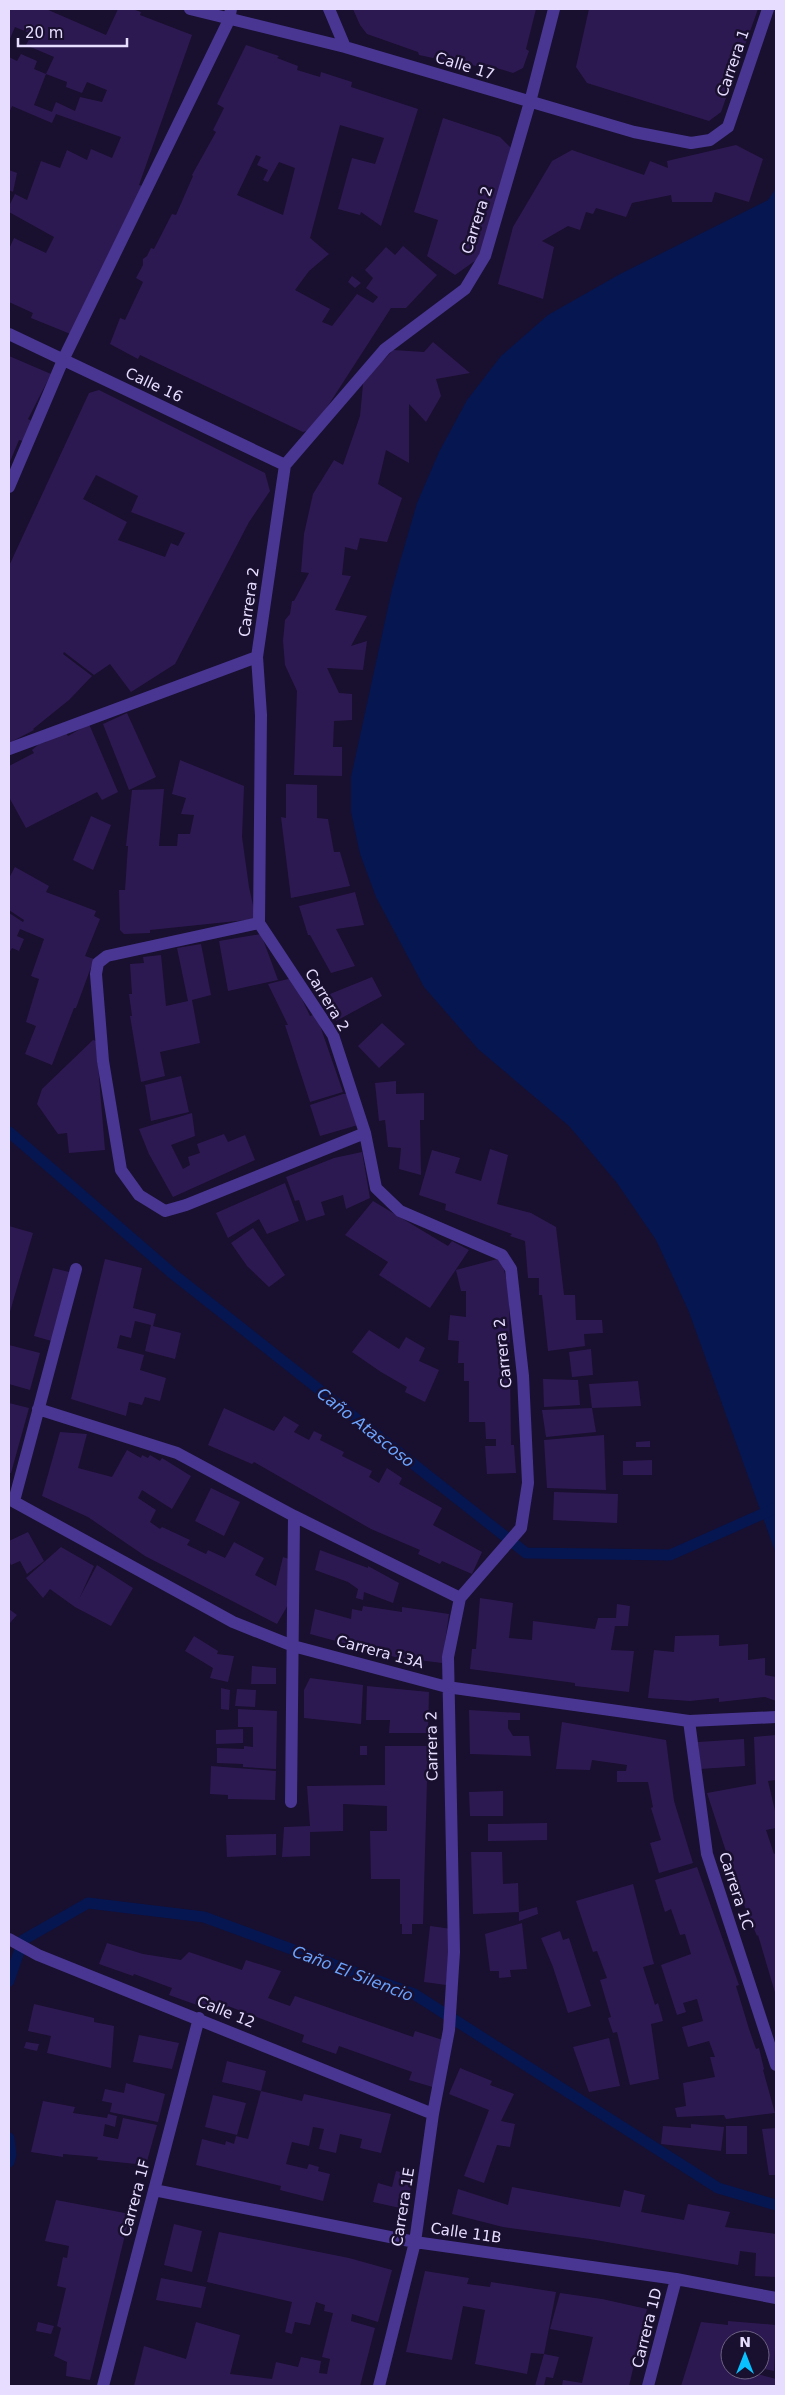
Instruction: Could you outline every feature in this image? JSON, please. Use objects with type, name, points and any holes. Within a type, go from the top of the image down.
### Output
[{"type":"street","name":"Calle 17","points":[[190,9],[230,14],[634,132],[691,143],[710,140],[728,127]]},
{"type":"street","points":[[329,9],[344,47]]},
{"type":"street","name":"Carrera 2","points":[[450,2030],[454,1952],[447,1688],[448,1657],[460,1598],[521,1528],[528,1483],[523,1376],[511,1269],[502,1255],[400,1211],[376,1188],[365,1133],[332,1035],[259,923],[261,715],[257,657],[285,465],[385,349],[465,289],[485,256],[530,102],[554,9]]},
{"type":"street","name":"Carrera 1","points":[[728,127],[768,9]]},
{"type":"street","points":[[9,488],[63,360],[230,14]]},
{"type":"street","name":"Calle 16","points":[[9,334],[285,465]]},
{"type":"street","points":[[9,749],[257,657]]},
{"type":"street","points":[[259,923],[107,956],[98,962],[96,974],[103,1061],[121,1170],[139,1195],[165,1211],[186,1205],[365,1133]]},
{"type":"street","points":[[11,1500],[76,1269]]},
{"type":"street","points":[[38,1409],[177,1453],[294,1516],[460,1598]]},
{"type":"street","name":"Carrera 13A","points":[[11,1500],[233,1622],[293,1646],[447,1688],[689,1720],[776,1718]]},
{"type":"street","points":[[291,1802],[294,1516]]},
{"type":"street","name":"Carrera 1C","points":[[689,1720],[707,1854],[776,2065]]},
{"type":"street","name":"Calle 12","points":[[9,1939],[38,1955],[199,2018],[433,2114]]},
{"type":"street","name":"Carrera 1F","points":[[103,2386],[199,2018]]},
{"type":"street","name":"Carrera 1E","points":[[379,2386],[415,2242],[433,2114],[450,2030]]},
{"type":"street","name":"Calle 11B","points":[[154,2190],[415,2242],[676,2279],[776,2298]]},
{"type":"street","name":"Carrera 1D","points":[[648,2386],[676,2279]]},
{"type":"shaded area","points":[[776,188],[776,1554],[689,1312],[656,1240],[617,1183],[569,1126],[478,1049],[424,987],[376,897],[360,854],[351,812],[351,777],[392,589],[417,503],[439,452],[467,400],[501,356],[548,315],[620,274],[768,200]]},
{"type":"building","points":[[9,9],[46,9],[106,35],[118,9],[132,9],[141,12],[140,15],[192,35],[139,185],[142,186],[73,335],[31,318],[33,313],[9,302],[9,249],[14,238],[46,253],[54,237],[9,212],[9,206],[15,194],[27,200],[41,161],[60,168],[67,150],[87,160],[91,149],[112,158],[121,137],[56,114],[52,123],[12,106],[9,113],[9,57],[17,61],[21,54],[37,61],[34,69],[46,74],[54,57],[26,45],[32,34],[15,27],[9,41]],"holes":[[[46,74],[67,82],[66,87],[82,93],[87,82],[107,90],[102,102],[80,97],[75,111],[56,102],[52,112],[34,105]]]},
{"type":"building","points":[[353,9],[536,9],[526,49],[529,51],[523,68],[513,73],[490,66],[487,69],[461,62],[457,65],[435,56],[433,58],[419,55],[418,52],[367,34],[360,25]]},
{"type":"building","points":[[589,9],[758,9],[721,112],[709,121],[587,83],[576,67]]},
{"type":"building","points":[[246,45],[279,56],[277,58],[298,66],[297,70],[320,77],[321,72],[352,82],[351,87],[418,109],[381,226],[361,212],[360,215],[338,209],[352,158],[375,164],[384,138],[340,125],[310,238],[329,254],[309,271],[295,290],[330,309],[322,322],[332,326],[357,294],[373,303],[378,297],[366,288],[373,278],[365,270],[386,247],[395,255],[403,246],[437,275],[406,308],[391,308],[313,429],[303,432],[140,355],[138,359],[110,344],[120,318],[125,320],[143,282],[136,278],[143,265],[143,259],[151,248],[154,249],[172,214],[176,215],[192,175],[216,132],[213,130],[224,108],[217,104]],"holes":[[[256,155],[261,157],[257,165],[268,170],[263,180],[268,182],[279,162],[295,168],[283,215],[237,195]]]},
{"type":"building","points":[[443,118],[500,137],[513,150],[479,258],[455,275],[427,256],[438,220],[414,212]]},
{"type":"building","points":[[736,145],[763,159],[749,202],[715,192],[712,202],[672,202],[671,195],[632,203],[626,217],[596,208],[593,214],[586,212],[580,230],[568,226],[542,241],[554,247],[543,299],[498,284],[513,227],[552,161],[572,150],[644,175],[650,161],[668,168],[667,161]]},
{"type":"building","points":[[9,170],[17,173],[13,192],[9,190]]},
{"type":"building","points":[[352,276],[361,283],[355,288],[348,282]]},
{"type":"building","points":[[433,342],[470,373],[436,379],[441,396],[426,422],[409,404],[409,463],[386,450],[378,484],[402,498],[387,542],[360,538],[357,550],[345,547],[342,575],[351,576],[335,610],[367,616],[351,646],[367,641],[363,670],[327,668],[339,693],[352,694],[352,720],[334,721],[333,747],[342,747],[342,776],[294,775],[297,691],[285,665],[283,641],[285,620],[290,614],[292,601],[294,601],[309,573],[301,572],[304,534],[313,494],[334,460],[343,465],[360,416],[364,374],[385,359],[393,350],[424,352]]},
{"type":"building","points":[[9,356],[51,374],[28,419],[33,422],[23,441],[19,440],[9,464]]},
{"type":"building","points":[[99,390],[265,473],[270,491],[249,522],[175,664],[131,692],[110,664],[94,675],[64,652],[63,654],[92,676],[69,700],[34,730],[9,743],[9,566],[89,393]],"holes":[[[96,475],[138,496],[131,512],[185,533],[178,546],[171,543],[165,557],[118,540],[127,522],[83,499]]]},
{"type":"building","points":[[127,713],[156,777],[129,790],[103,724]]},
{"type":"building","points":[[89,724],[118,792],[102,800],[97,792],[26,828],[9,797],[9,766],[34,753],[32,750],[48,739],[66,733],[68,736]]},
{"type":"building","points":[[180,760],[244,786],[242,837],[249,887],[256,919],[150,930],[150,933],[124,934],[120,930],[119,890],[125,890],[128,846],[126,846],[132,790],[164,789],[159,846],[177,846],[178,834],[190,834],[194,815],[181,814],[186,798],[172,794]]},
{"type":"building","points":[[286,784],[317,785],[317,818],[328,819],[334,852],[340,852],[350,886],[291,898],[281,817],[286,818]]},
{"type":"building","points":[[91,816],[111,825],[93,870],[73,860]]},
{"type":"building","points":[[15,867],[49,886],[46,892],[96,911],[94,916],[100,919],[85,956],[94,959],[52,1065],[25,1054],[36,1026],[26,1022],[39,979],[31,976],[44,939],[20,929],[17,936],[24,939],[19,951],[12,948],[9,953],[9,913],[23,922],[24,920],[9,910],[9,878]]},
{"type":"building","points":[[355,892],[364,925],[336,929],[355,966],[331,973],[310,935],[308,935],[299,906]]},
{"type":"building","points":[[261,934],[278,980],[228,991],[219,941]]},
{"type":"building","points":[[201,944],[211,995],[192,1000],[200,1043],[160,1052],[165,1076],[141,1082],[130,1016],[132,1016],[129,994],[132,994],[130,964],[144,963],[143,957],[161,955],[166,1006],[188,1001],[177,948]]},
{"type":"building","points":[[372,977],[382,996],[336,1021],[325,996]]},
{"type":"building","points":[[292,978],[310,1016],[316,1014],[343,1092],[310,1102],[285,1025],[288,1025],[268,984]]},
{"type":"building","points":[[382,1023],[405,1044],[379,1068],[358,1046]]},
{"type":"building","points":[[93,1040],[96,1041],[105,1150],[69,1153],[67,1133],[58,1134],[37,1104],[42,1089]]},
{"type":"building","points":[[181,1076],[189,1112],[151,1121],[145,1085]]},
{"type":"building","points":[[396,1081],[396,1094],[424,1093],[424,1120],[420,1120],[421,1175],[399,1169],[401,1148],[388,1147],[385,1120],[379,1121],[375,1083]]},
{"type":"building","points":[[343,1094],[349,1094],[358,1125],[320,1136],[310,1105]]},
{"type":"building","points":[[192,1113],[195,1136],[171,1145],[183,1169],[190,1165],[188,1157],[200,1153],[197,1144],[224,1134],[228,1142],[245,1135],[255,1160],[173,1197],[149,1154],[139,1129]]},
{"type":"building","points":[[490,1149],[508,1155],[497,1204],[531,1213],[556,1227],[564,1295],[575,1295],[576,1320],[602,1320],[603,1333],[584,1334],[585,1346],[548,1351],[542,1295],[539,1295],[539,1278],[528,1278],[525,1241],[510,1236],[512,1234],[445,1210],[446,1204],[419,1195],[432,1150],[460,1158],[455,1173],[481,1181]]},
{"type":"building","points":[[362,1152],[370,1198],[346,1209],[343,1195],[321,1202],[325,1215],[306,1221],[299,1200],[295,1201],[286,1177],[334,1158]]},
{"type":"building","points":[[285,1183],[299,1221],[267,1234],[259,1219],[228,1238],[216,1213]]},
{"type":"building","points":[[373,1201],[448,1246],[452,1241],[469,1250],[430,1308],[379,1275],[388,1262],[345,1235]]},
{"type":"building","points":[[9,1226],[33,1233],[9,1315]]},
{"type":"building","points":[[253,1228],[285,1275],[269,1287],[247,1266],[231,1243]]},
{"type":"building","points":[[501,1258],[509,1290],[511,1445],[514,1445],[516,1473],[487,1474],[485,1446],[496,1446],[496,1439],[486,1439],[485,1422],[469,1422],[469,1381],[464,1381],[464,1363],[458,1363],[459,1341],[448,1340],[450,1315],[466,1317],[466,1291],[461,1291],[456,1270]]},
{"type":"building","points":[[105,1259],[142,1268],[133,1308],[156,1314],[153,1326],[181,1333],[175,1359],[145,1351],[151,1325],[135,1321],[131,1338],[120,1335],[117,1348],[144,1355],[140,1370],[166,1378],[160,1401],[145,1397],[142,1405],[129,1402],[126,1416],[71,1399]]},
{"type":"building","points":[[53,1268],[73,1273],[55,1342],[34,1336]]},
{"type":"building","points":[[369,1330],[399,1349],[406,1337],[425,1348],[419,1361],[439,1370],[425,1402],[405,1392],[407,1387],[352,1352]]},
{"type":"building","points":[[9,1345],[40,1353],[30,1390],[9,1384]]},
{"type":"building","points":[[591,1349],[593,1375],[572,1377],[569,1352]]},
{"type":"building","points":[[543,1379],[578,1380],[580,1405],[544,1407]]},
{"type":"building","points":[[638,1381],[641,1406],[592,1408],[589,1384]]},
{"type":"building","points":[[9,1403],[29,1408],[11,1473],[9,1473]]},
{"type":"building","points":[[224,1408],[274,1431],[284,1416],[299,1425],[294,1432],[309,1440],[314,1431],[322,1435],[320,1440],[344,1452],[342,1456],[372,1471],[369,1477],[379,1483],[387,1468],[402,1478],[399,1484],[442,1508],[433,1525],[482,1552],[472,1574],[442,1561],[440,1564],[418,1554],[420,1550],[371,1529],[254,1462],[252,1464],[208,1445]]},
{"type":"building","points":[[592,1408],[596,1432],[546,1437],[542,1410]]},
{"type":"building","points":[[60,1432],[87,1434],[78,1468],[112,1477],[127,1450],[141,1458],[142,1455],[148,1458],[150,1455],[160,1461],[162,1458],[191,1476],[172,1509],[142,1490],[138,1498],[156,1510],[150,1522],[160,1529],[162,1527],[190,1540],[187,1545],[206,1554],[208,1550],[225,1558],[234,1542],[264,1558],[255,1575],[276,1586],[283,1557],[289,1559],[289,1603],[277,1624],[145,1556],[88,1517],[42,1496]]},
{"type":"building","points":[[604,1435],[606,1490],[547,1488],[544,1440]]},
{"type":"building","points":[[650,1441],[650,1447],[636,1447],[636,1442]]},
{"type":"building","points":[[652,1460],[652,1475],[623,1475],[623,1461]]},
{"type":"building","points":[[211,1488],[240,1502],[224,1536],[195,1521]]},
{"type":"building","points":[[554,1492],[618,1494],[617,1523],[553,1520]]},
{"type":"building","points":[[28,1532],[44,1561],[27,1574],[20,1561],[11,1565],[9,1561],[9,1541]]},
{"type":"building","points":[[61,1547],[94,1566],[79,1599],[97,1565],[133,1588],[111,1626],[75,1607],[50,1589],[43,1598],[26,1578]]},
{"type":"building","points":[[320,1550],[368,1568],[368,1566],[399,1583],[393,1603],[364,1592],[363,1600],[356,1598],[358,1589],[348,1582],[315,1570]]},
{"type":"building","points":[[480,1598],[513,1603],[509,1638],[532,1640],[533,1621],[595,1629],[598,1618],[616,1618],[617,1604],[630,1606],[628,1626],[615,1626],[611,1650],[634,1651],[629,1692],[575,1686],[575,1683],[470,1669],[472,1649],[476,1649]]},
{"type":"building","points":[[363,1606],[402,1612],[402,1607],[449,1614],[442,1663],[395,1657],[310,1634],[315,1609],[351,1619],[352,1609],[362,1611]]},
{"type":"building","points":[[9,1609],[17,1615],[9,1624]]},
{"type":"building","points":[[719,1635],[719,1646],[748,1644],[748,1660],[765,1658],[765,1675],[776,1677],[776,1701],[765,1697],[719,1702],[719,1698],[690,1701],[648,1698],[654,1650],[674,1652],[675,1636]]},
{"type":"building","points":[[194,1636],[218,1651],[217,1654],[234,1656],[228,1682],[210,1678],[213,1668],[185,1651]]},
{"type":"building","points":[[252,1666],[276,1668],[276,1684],[251,1684]]},
{"type":"building","points":[[310,1678],[363,1685],[361,1724],[304,1718],[304,1690]]},
{"type":"building","points":[[367,1686],[429,1692],[428,1733],[389,1733],[390,1720],[366,1720]]},
{"type":"building","points":[[221,1688],[230,1690],[229,1710],[221,1709]]},
{"type":"building","points":[[237,1689],[256,1690],[255,1707],[235,1706]]},
{"type":"building","points":[[238,1709],[277,1711],[276,1769],[243,1767],[243,1764],[217,1763],[217,1748],[244,1749],[244,1746],[253,1747],[253,1727],[238,1727]]},
{"type":"building","points":[[469,1710],[520,1713],[520,1720],[508,1720],[508,1728],[513,1736],[529,1736],[531,1756],[470,1754]]},
{"type":"building","points":[[562,1722],[666,1740],[674,1801],[693,1863],[659,1873],[650,1843],[661,1840],[651,1808],[653,1807],[648,1782],[617,1782],[617,1771],[626,1771],[627,1765],[592,1760],[590,1770],[556,1769]]},
{"type":"building","points":[[243,1729],[243,1743],[216,1744],[216,1730]]},
{"type":"building","points":[[776,1735],[776,1780],[768,1781],[776,1815],[776,1828],[766,1830],[774,1854],[776,1853],[776,1996],[758,1935],[730,1871],[732,1870],[707,1793],[756,1784],[754,1737]]},
{"type":"building","points":[[744,1739],[745,1766],[700,1769],[698,1742]]},
{"type":"building","points":[[360,1746],[367,1746],[367,1755],[360,1755]]},
{"type":"building","points":[[385,1746],[428,1746],[423,1924],[412,1924],[412,1934],[402,1934],[402,1924],[400,1924],[400,1879],[371,1879],[370,1831],[387,1831],[387,1806],[343,1804],[343,1831],[310,1832],[310,1856],[282,1857],[284,1827],[310,1826],[307,1786],[385,1785]]},
{"type":"building","points":[[211,1766],[276,1771],[275,1800],[228,1799],[228,1795],[210,1794]]},
{"type":"building","points":[[503,1791],[503,1816],[470,1816],[469,1792]]},
{"type":"building","points":[[547,1823],[547,1840],[488,1841],[488,1824]]},
{"type":"building","points":[[276,1834],[276,1855],[227,1857],[226,1835]]},
{"type":"building","points":[[471,1852],[502,1852],[503,1884],[518,1883],[519,1912],[473,1914]]},
{"type":"building","points":[[697,1867],[739,1985],[736,1986],[749,2029],[756,2049],[759,2048],[775,2113],[726,2119],[724,2115],[677,2117],[675,2108],[686,2106],[683,2083],[715,2077],[710,2057],[715,2057],[709,2041],[688,2047],[682,2027],[703,2021],[697,1999],[683,2003],[686,2012],[677,2015],[661,1965],[691,1954],[685,1934],[680,1935],[671,1909],[665,1912],[655,1880]]},
{"type":"building","points":[[633,1884],[654,1964],[643,1967],[655,2005],[658,2003],[663,2021],[651,2024],[659,2079],[630,2085],[617,2032],[613,2033],[608,2018],[611,2017],[600,1980],[607,1978],[597,1951],[593,1952],[576,1901]]},
{"type":"building","points":[[537,1907],[538,1914],[519,1921],[519,1912]]},
{"type":"building","points":[[522,1923],[527,1969],[510,1970],[511,1977],[499,1978],[499,1971],[490,1971],[485,1934]]},
{"type":"building","points":[[430,1926],[452,1929],[446,1985],[424,1982]]},
{"type":"building","points":[[560,1931],[563,1940],[569,1938],[591,2006],[568,2013],[541,1938]]},
{"type":"building","points":[[107,1943],[143,1954],[181,1960],[189,1952],[242,1970],[246,1960],[281,1971],[268,1998],[290,2006],[295,1996],[413,2037],[415,2031],[446,2041],[436,2088],[409,2080],[412,2072],[339,2046],[336,2054],[302,2042],[304,2035],[228,2006],[226,2012],[213,2008],[211,2010],[169,1995],[172,1988],[99,1964]]},
{"type":"building","points":[[34,2004],[94,2018],[94,2022],[114,2026],[111,2068],[47,2053],[51,2036],[28,2031]]},
{"type":"building","points":[[139,2035],[179,2043],[172,2069],[133,2062]]},
{"type":"building","points":[[609,2038],[620,2086],[589,2092],[573,2047]]},
{"type":"building","points":[[26,2042],[39,2044],[37,2051],[24,2048]]},
{"type":"building","points":[[227,2061],[266,2071],[261,2091],[222,2082]]},
{"type":"building","points":[[460,2068],[492,2081],[490,2085],[514,2094],[501,2121],[515,2124],[510,2147],[497,2145],[484,2183],[464,2176],[489,2110],[449,2094]]},
{"type":"building","points":[[126,2083],[165,2094],[158,2122],[110,2112],[112,2103],[102,2101],[105,2089],[124,2093]]},
{"type":"building","points":[[261,2091],[302,2101],[304,2094],[391,2114],[381,2153],[360,2148],[362,2139],[340,2134],[336,2153],[319,2149],[324,2129],[313,2127],[309,2146],[292,2142],[286,2164],[307,2169],[309,2164],[319,2167],[318,2171],[330,2174],[323,2201],[280,2190],[281,2186],[196,2165],[202,2139],[225,2145],[226,2141],[234,2144],[236,2136],[248,2139]]},
{"type":"building","points":[[213,2095],[246,2103],[237,2135],[205,2127]]},
{"type":"building","points":[[43,2101],[75,2107],[73,2113],[107,2118],[108,2114],[117,2116],[115,2127],[105,2124],[103,2136],[118,2139],[123,2118],[157,2125],[146,2165],[97,2160],[98,2157],[63,2154],[63,2157],[31,2152]]},
{"type":"building","points":[[691,2124],[724,2127],[721,2151],[661,2144],[663,2126],[691,2128]]},
{"type":"building","points":[[726,2126],[747,2126],[747,2154],[726,2154]]},
{"type":"building","points":[[776,2128],[776,2175],[769,2175],[762,2129]]},
{"type":"building","points":[[396,2171],[414,2175],[407,2204],[400,2208],[373,2202],[378,2183],[392,2187]]},
{"type":"building","points":[[512,2187],[620,2207],[624,2190],[645,2195],[641,2212],[684,2220],[688,2204],[730,2212],[725,2227],[776,2234],[776,2277],[755,2276],[756,2253],[740,2251],[738,2265],[590,2239],[503,2227],[452,2214],[458,2189],[508,2205]]},
{"type":"building","points":[[56,2200],[130,2214],[90,2380],[66,2376],[67,2362],[54,2356],[61,2328],[57,2326],[66,2288],[57,2286],[63,2257],[67,2258],[69,2246],[45,2241]]},
{"type":"building","points":[[174,2224],[202,2231],[192,2272],[164,2265]]},
{"type":"building","points":[[219,2232],[349,2258],[392,2270],[378,2322],[352,2314],[351,2321],[375,2328],[360,2386],[134,2386],[144,2346],[186,2359],[196,2322],[240,2335],[230,2374],[272,2379],[276,2362],[298,2367],[301,2357],[321,2361],[319,2373],[327,2374],[330,2359],[322,2357],[333,2313],[324,2311],[325,2305],[316,2302],[310,2325],[295,2322],[292,2334],[285,2332],[292,2302],[207,2282]]},
{"type":"building","points":[[425,2271],[469,2278],[467,2284],[490,2287],[491,2282],[556,2292],[544,2354],[531,2353],[527,2374],[475,2364],[485,2310],[463,2306],[452,2360],[406,2352]]},
{"type":"building","points":[[161,2278],[206,2287],[201,2308],[156,2300]]},
{"type":"building","points":[[560,2293],[602,2299],[647,2309],[629,2386],[562,2386],[563,2380],[582,2383],[593,2337],[550,2329]]},
{"type":"building","points":[[728,2321],[776,2325],[774,2371],[770,2370],[770,2330],[720,2330],[720,2380],[770,2380],[770,2377],[776,2379],[776,2386],[681,2386],[701,2322],[728,2325]]},
{"type":"building","points":[[38,2322],[54,2326],[51,2334],[36,2331]]},
{"type":"building","points":[[544,2354],[559,2357],[553,2378],[546,2377],[544,2386],[535,2386]]},
{"type":"waterway","name":"Caño Atascoso","points":[[9,1132],[173,1274],[526,1553],[670,1555],[776,1508]]},
{"type":"waterway","name":"Caño El Silencio","points":[[9,1981],[23,1940],[88,1903],[204,1917],[414,1994],[718,2188],[776,2205]]},
{"type":"waterway","name":"Caño El Silencio","points":[[9,2138],[11,2155],[9,2162]]}]
